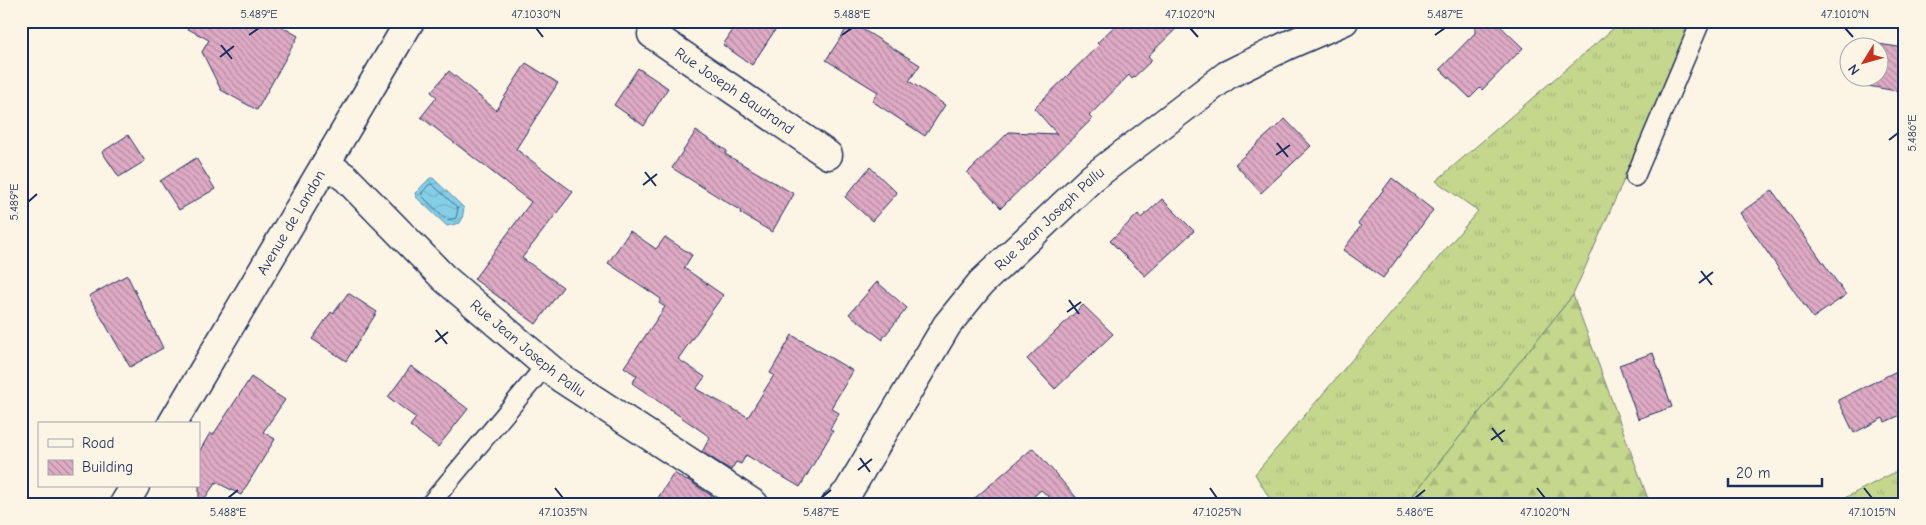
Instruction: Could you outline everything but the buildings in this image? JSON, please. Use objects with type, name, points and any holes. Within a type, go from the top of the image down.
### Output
[{"type":"street","name":"Avenue de Landon","points":[[173,422],[410,21]]},
{"type":"street","name":"Rue Joseph Baudrand","points":[[659,21],[652,34],[828,155]]},
{"type":"street","name":"Rue Jean Joseph Pallu","points":[[836,504],[848,492],[947,325],[981,283],[1092,178],[1227,75],[1286,46],[1344,21]]},
{"type":"street","name":"Rue Jean Joseph Pallu","points":[[326,164],[346,178],[444,278],[561,378],[754,504]]},
{"type":"street","points":[[124,504],[134,488]]},
{"type":"lane","points":[[1635,178],[1701,21]]},
{"type":"lane","points":[[430,504],[546,365]]},
{"type":"green space","points":[[1622,21],[1694,21],[1573,295],[1406,504],[1273,504],[1255,474],[1478,211],[1436,181]]},
{"type":"green space","points":[[1573,295],[1650,504],[1406,504]]},
{"type":"green space","points":[[1905,467],[1905,504],[1833,504]]},
{"type":"water","points":[[430,178],[433,178],[464,208],[460,223],[447,226],[416,197],[415,193]]}]
